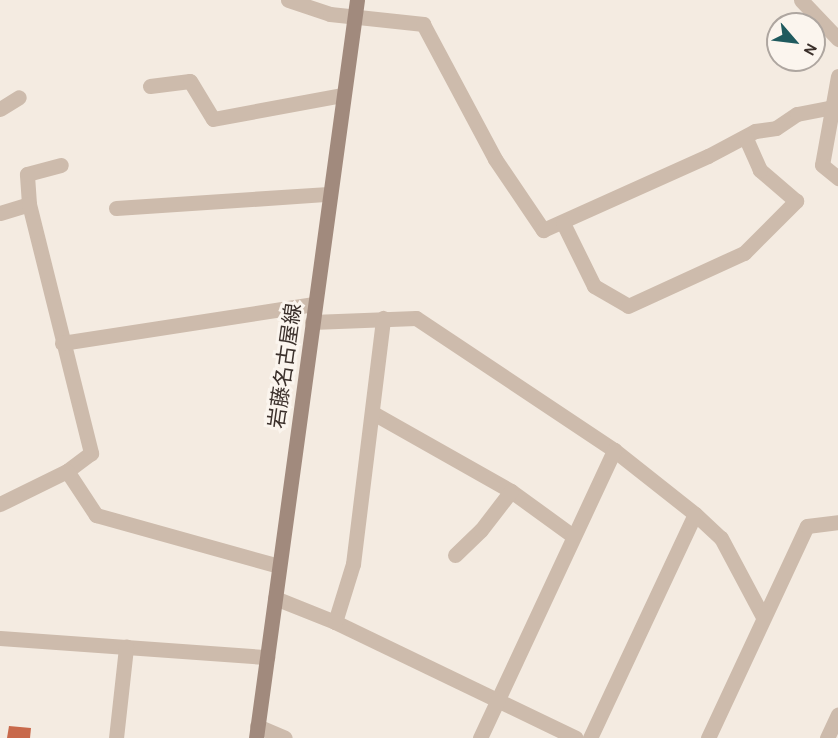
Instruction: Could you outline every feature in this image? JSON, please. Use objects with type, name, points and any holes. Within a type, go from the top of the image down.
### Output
[{"type":"main road","name":"岩藤名古屋線","points":[[256,732],[356,8]]},
{"type":"street","points":[[288,0],[330,14],[356,8],[423,24],[459,97],[543,230],[563,223],[745,137],[755,130],[777,128],[797,114],[834,107]]},
{"type":"street","points":[[801,0],[838,39]]},
{"type":"street","points":[[838,76],[822,165],[838,178]]},
{"type":"street","points":[[150,86],[190,81],[213,120],[343,95]]},
{"type":"street","points":[[0,108],[19,97]]},
{"type":"street","points":[[563,223],[594,286],[628,306],[744,253],[796,201],[760,170],[745,137]]},
{"type":"street","points":[[0,504],[68,471],[91,453],[29,204],[27,174],[61,165]]},
{"type":"street","points":[[116,208],[329,194]]},
{"type":"street","points":[[0,213],[29,204]]},
{"type":"street","points":[[62,343],[314,304]]},
{"type":"street","points":[[335,622],[353,564],[383,318]]},
{"type":"street","points":[[312,322],[416,318],[614,450],[695,514],[721,538],[763,617]]},
{"type":"street","points":[[373,413],[511,491],[573,536]]},
{"type":"street","points":[[480,738],[614,450]]},
{"type":"street","points":[[68,471],[96,515],[279,566]]},
{"type":"street","points":[[454,555],[481,530],[511,491]]},
{"type":"street","points":[[590,738],[695,514]]},
{"type":"street","points":[[708,738],[807,526],[838,522]]},
{"type":"street","points":[[275,598],[335,622],[576,738]]},
{"type":"street","points":[[0,638],[267,657]]},
{"type":"street","points":[[116,738],[126,647]]},
{"type":"street","points":[[827,738],[838,714]]},
{"type":"street","points":[[256,732],[285,738]]},
{"type":"building","points":[[9,726],[31,728],[30,738],[7,738]]}]
